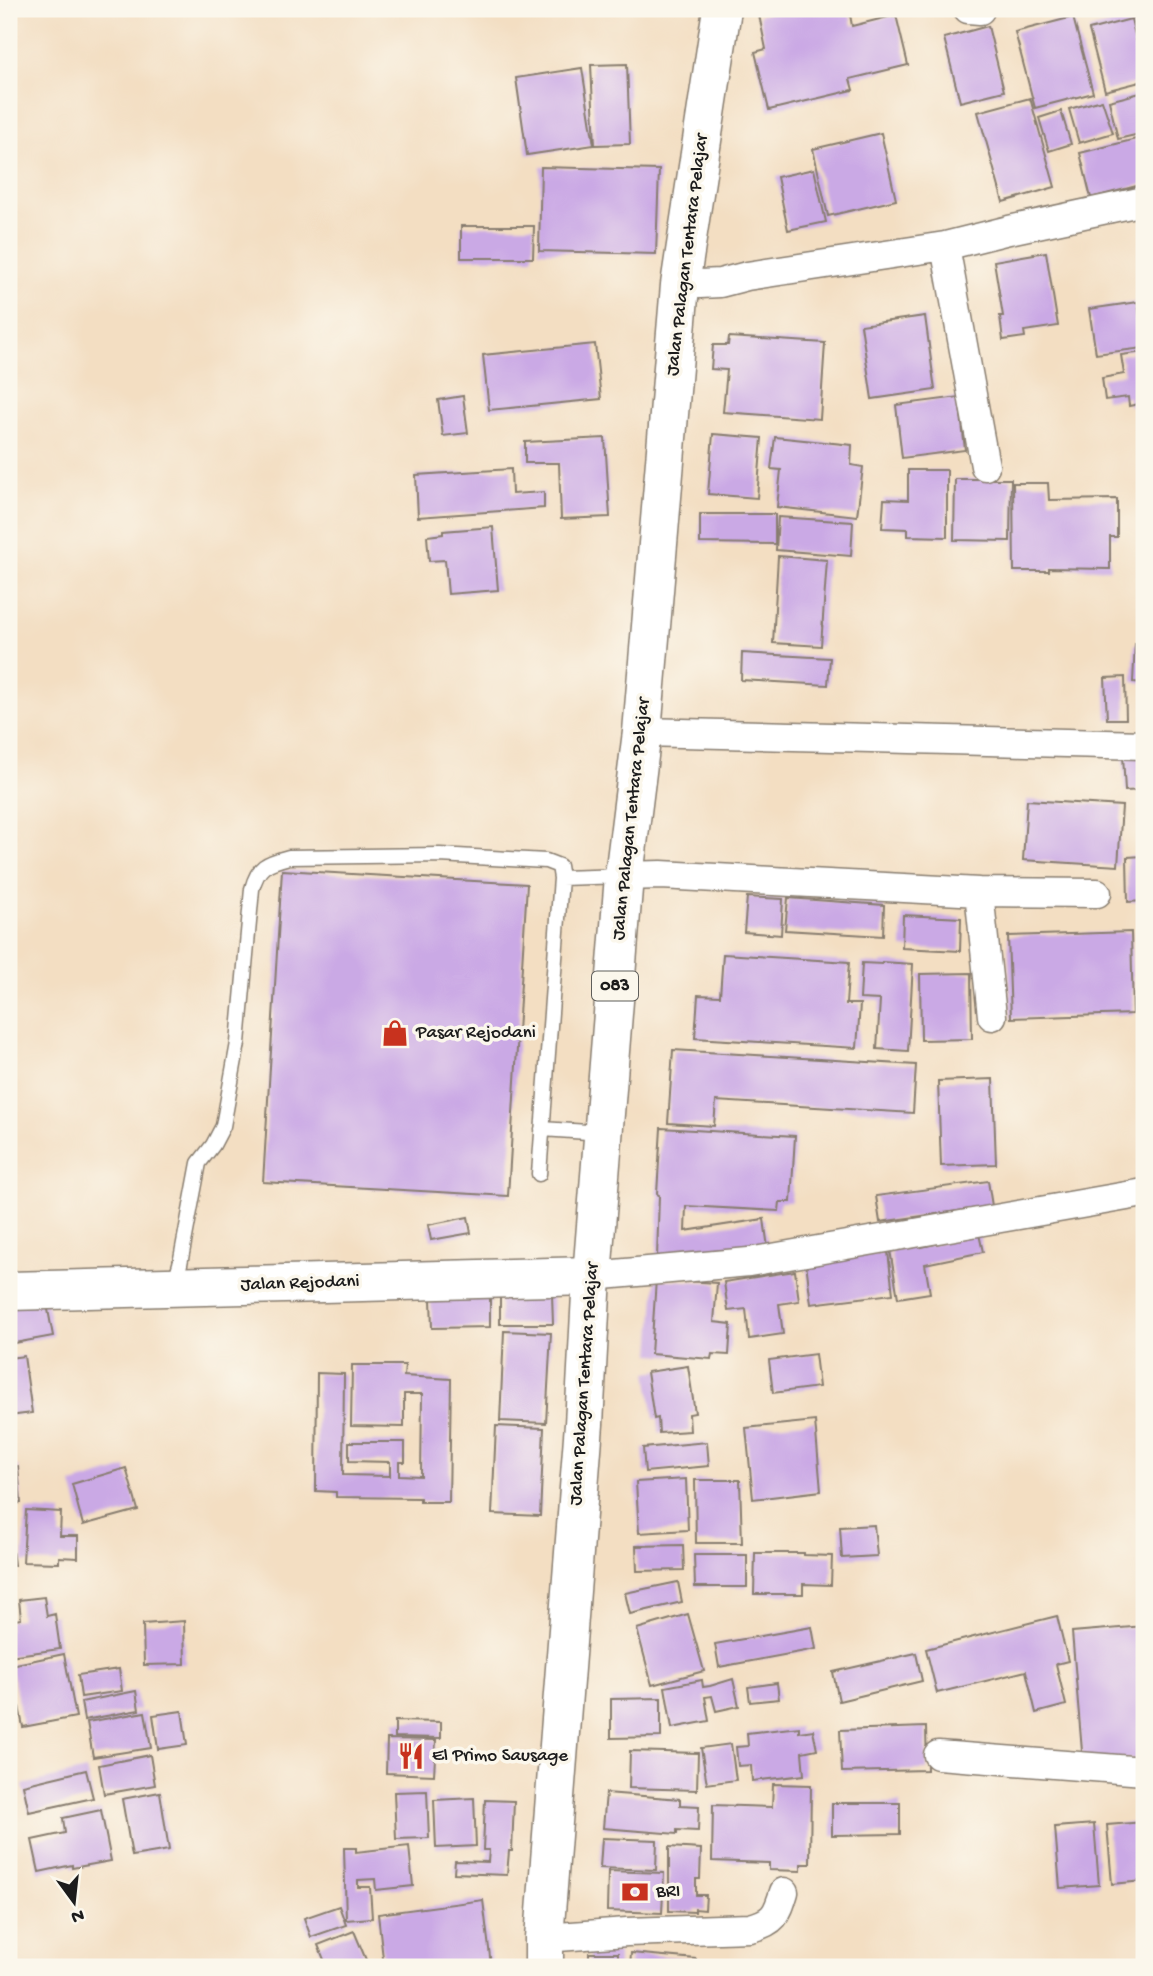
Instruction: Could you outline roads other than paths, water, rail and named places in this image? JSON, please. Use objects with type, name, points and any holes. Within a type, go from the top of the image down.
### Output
[{"type":"main road","name":"Jalan Palagan Tentara Pelajar","points":[[544,1953],[584,1424],[592,1276],[624,876],[642,732],[680,285],[722,9]]},
{"type":"main road","name":"Jalan Rejodani","points":[[9,1291],[592,1276]]},
{"type":"street","points":[[680,285],[720,283],[747,276],[945,246],[1144,201]]},
{"type":"street","points":[[945,246],[985,466]]},
{"type":"street","points":[[642,732],[1144,744]]},
{"type":"street","points":[[624,876],[661,875],[979,892],[1097,893]]},
{"type":"street","points":[[979,892],[992,1016]]},
{"type":"street","points":[[592,1276],[749,1262],[1144,1193]]},
{"type":"street","points":[[938,1755],[1144,1771]]},
{"type":"street","points":[[544,1953],[627,1932],[750,1928],[766,1924],[778,1912],[783,1892]]},
{"type":"lane","points":[[173,1288],[199,1163],[223,1126],[238,1043],[252,889],[256,873],[270,862],[289,858],[440,855],[546,861],[559,866],[561,878],[539,1174]]},
{"type":"lane","points":[[561,878],[624,876]]},
{"type":"lane","points":[[542,1129],[603,1133]]},
{"type":"place","name":"Pasar Rejodani","points":[[395,1033]]},
{"type":"place","name":"El Primo Sausage","points":[[411,1756]]},
{"type":"place","name":"BRI","points":[[635,1892]]}]
